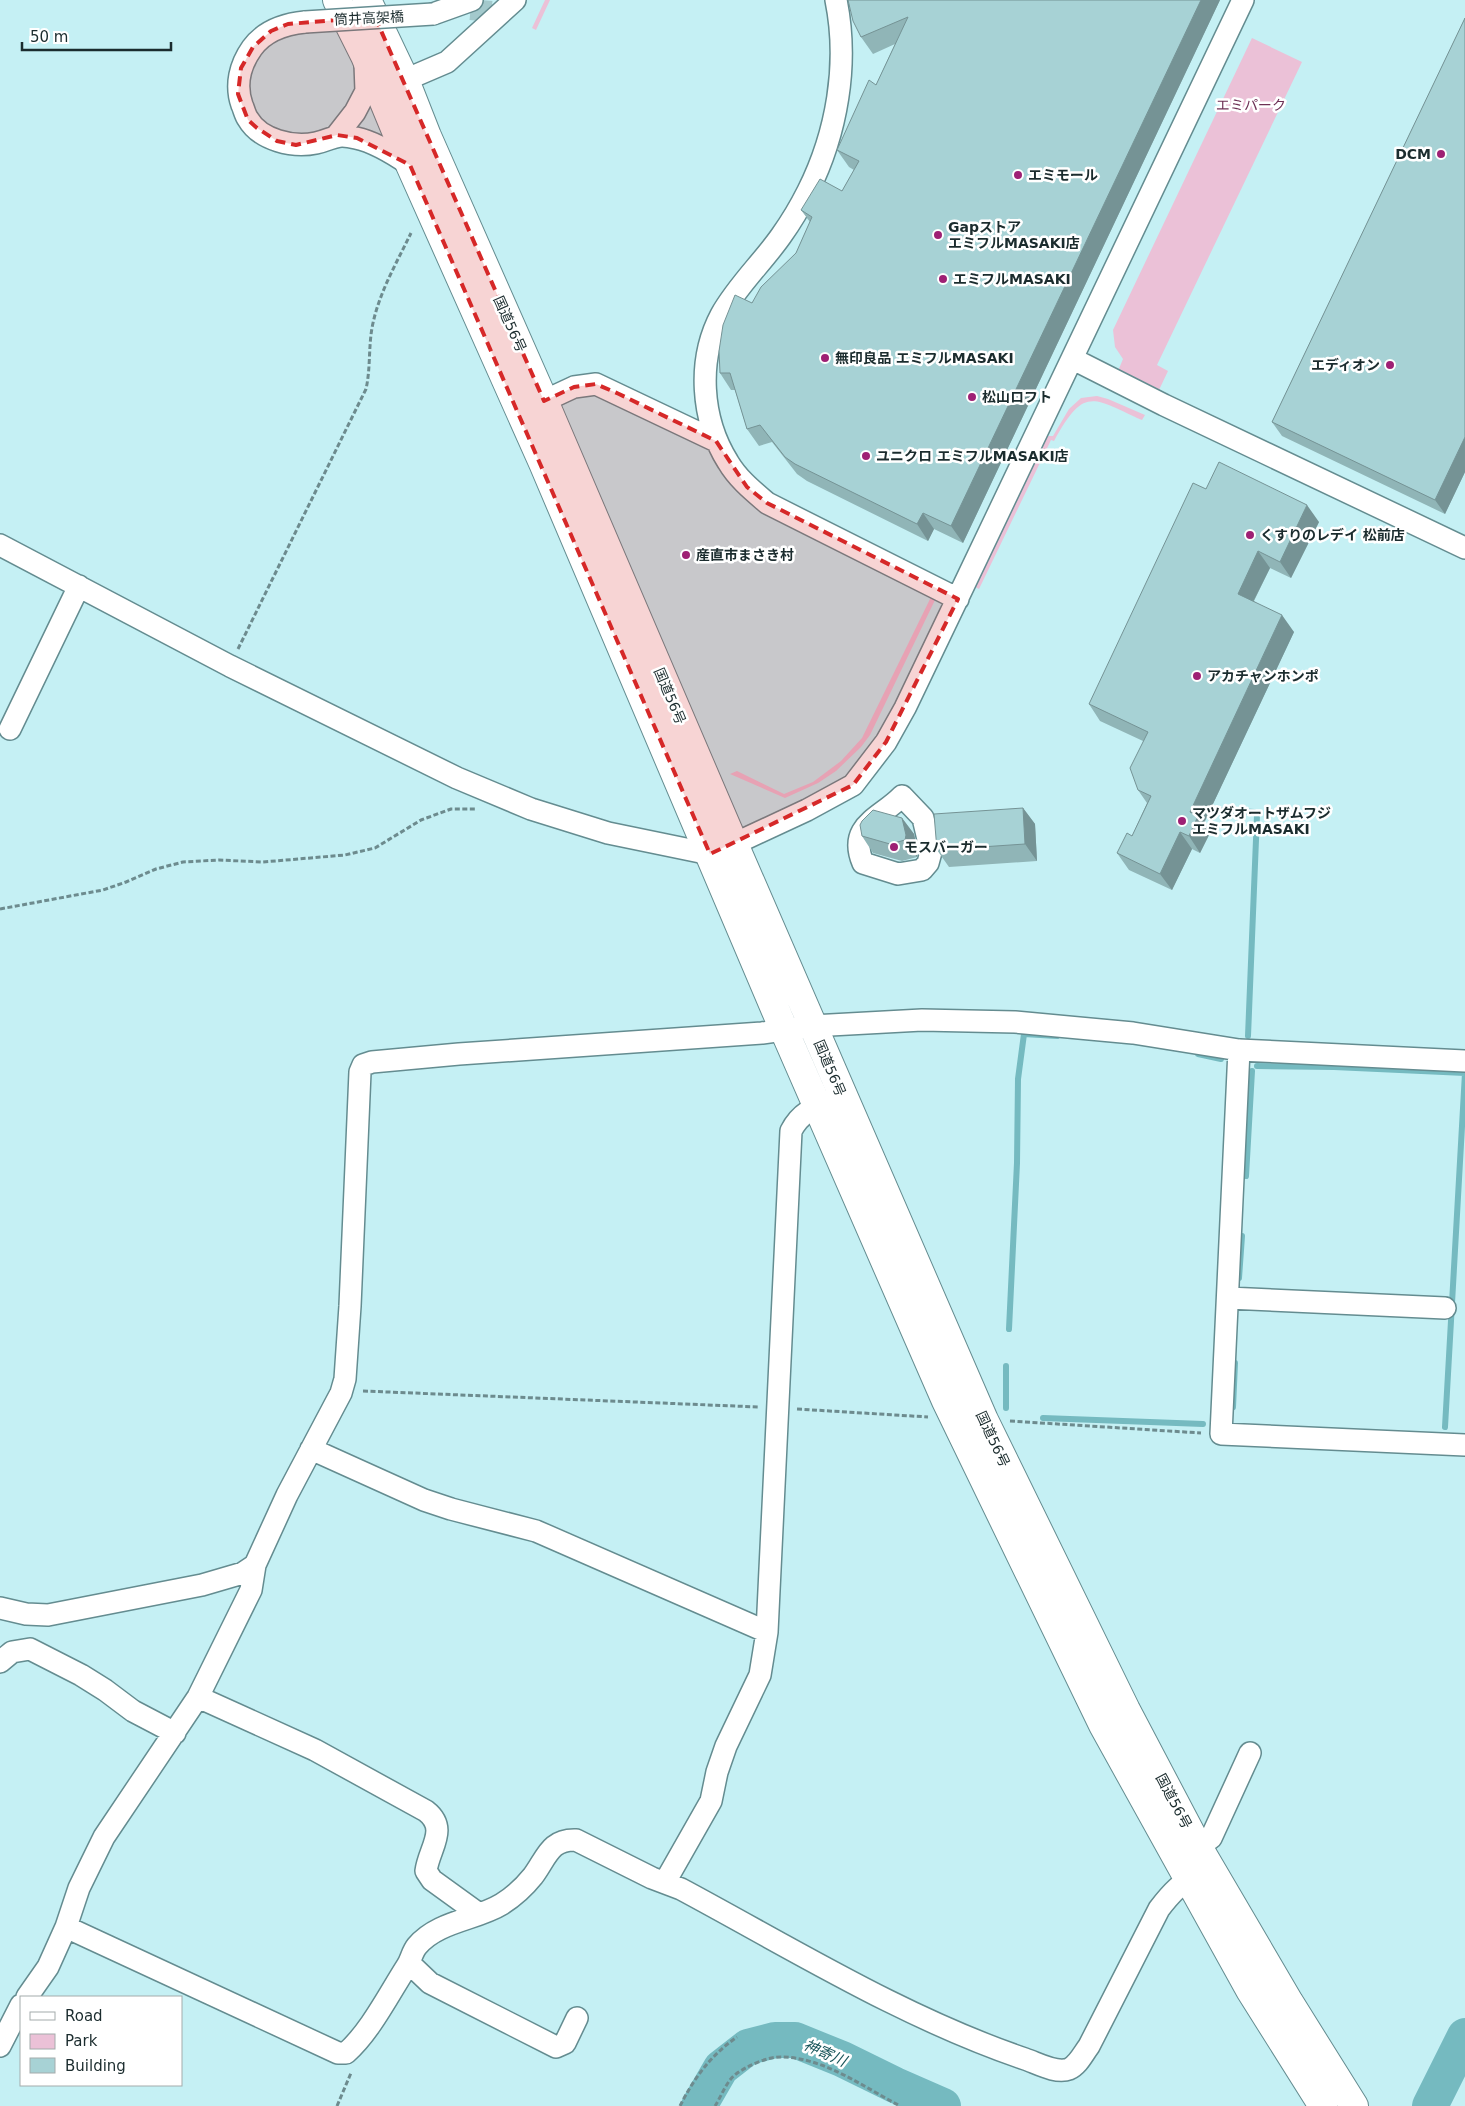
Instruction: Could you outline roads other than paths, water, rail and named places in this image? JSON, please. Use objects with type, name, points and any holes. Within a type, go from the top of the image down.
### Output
[{"type":"highway","name":"国道56号","points":[[337,0],[365,56],[410,165],[543,463],[606,614],[812,1026],[984,1420],[1126,1710],[1198,1864],[1250,1990],[1323,2106]]},
{"type":"highway","name":"国道56号","points":[[366,0],[405,80],[544,401],[722,849],[784,1030],[955,1418],[1103,1726],[1198,1864],[1354,2106]]},
{"type":"street","name":"筒井高架橋","points":[[337,135],[316,143],[296,145],[277,141],[248,120],[238,94],[241,68],[253,47],[271,31],[288,24],[433,14],[472,0]]},
{"type":"street","points":[[405,80],[447,62],[478,28],[515,0]]},
{"type":"street","points":[[836,0],[841,53],[838,96],[830,136],[820,164],[795,214],[781,237],[735,294],[721,315],[711,339],[706,366],[705,393],[708,414],[716,441],[729,463],[747,487],[767,503],[958,599]]},
{"type":"street","points":[[0,545],[230,666],[456,778],[531,809],[608,833],[722,849],[807,810],[853,785],[886,742],[958,599],[1243,0]]},
{"type":"street","points":[[337,135],[356,112],[366,91],[365,56]]},
{"type":"street","points":[[337,135],[358,138],[390,151],[410,165]]},
{"type":"street","points":[[1073,359],[1164,405],[1465,548]]},
{"type":"street","points":[[544,401],[574,387],[596,384],[716,441]]},
{"type":"street","points":[[10,729],[78,586]]},
{"type":"street","points":[[28,1996],[48,1967],[66,1927],[79,1888],[104,1837],[198,1697],[251,1590],[255,1565],[286,1494],[342,1390],[345,1380],[350,1306],[360,1072],[363,1065],[372,1062],[459,1054],[784,1030],[812,1026],[922,1020],[1015,1022],[1133,1033],[1239,1050],[1465,1061]]},
{"type":"street","points":[[1239,1050],[1221,1434],[1465,1445]]},
{"type":"street","points":[[665,1882],[711,1801],[717,1772],[726,1746],[760,1675],[767,1632],[792,1131],[797,1119],[817,1106],[842,1095]]},
{"type":"street","points":[[1228,1298],[1445,1308]]},
{"type":"street","points":[[311,1449],[424,1500],[536,1531],[767,1632]]},
{"type":"street","points":[[0,1608],[26,1614],[48,1615],[202,1585],[238,1575],[255,1565]]},
{"type":"street","points":[[0,1662],[12,1652],[30,1649],[81,1675],[106,1690],[133,1711],[175,1733]]},
{"type":"street","points":[[198,1697],[314,1750],[434,1817],[438,1828],[436,1839],[427,1859],[426,1871],[432,1880],[478,1914]]},
{"type":"street","points":[[66,1927],[338,2053],[346,2053],[354,2046],[409,1963],[416,1947],[428,1936],[501,1904],[516,1893],[532,1877],[552,1847],[564,1840],[576,1840],[665,1882],[916,2014],[991,2048],[1055,2070],[1068,2069],[1078,2061],[1088,2046],[1158,1909],[1171,1892],[1198,1864],[1250,1753]]},
{"type":"street","points":[[409,1963],[430,1983],[556,2047],[565,2043],[578,2018]]},
{"type":"street","points":[[3,2033],[20,2008]]},
{"type":"waterway","points":[[1223,810],[1254,812],[1257,815],[1248,1036]]},
{"type":"waterway","points":[[1009,1329],[1017,1163],[1018,1079],[1024,1034],[1057,1036]]},
{"type":"waterway","points":[[1198,1054],[1221,1059]]},
{"type":"waterway","points":[[1257,1066],[1334,1067],[1465,1073]]},
{"type":"waterway","points":[[1246,1176],[1252,1071]]},
{"type":"waterway","points":[[1445,1427],[1465,1073]]},
{"type":"waterway","points":[[1239,1278],[1242,1236]]},
{"type":"waterway","points":[[1233,1407],[1235,1363]]},
{"type":"waterway","points":[[1006,1366],[1006,1408]]},
{"type":"waterway","points":[[1043,1418],[1203,1424]]},
{"type":"waterway","points":[[1430,2106],[1465,2036]]},
{"type":"waterway","name":"神寄川","points":[[699,2106],[721,2068],[748,2047],[775,2040],[795,2040],[842,2059],[943,2106]]},
{"type":"tunnel","points":[[480,21],[482,0]]},
{"type":"place","name":"DCM","points":[[1441,154]]},
{"type":"place","name":"エミモール","points":[[1018,175]]},
{"type":"place","name":"Gapストア エミフルMASAKI店","points":[[938,235]]},
{"type":"place","name":"エミフルMASAKI","points":[[943,279]]},
{"type":"place","name":"無印良品 エミフルMASAKI","points":[[825,358]]},
{"type":"place","name":"エディオン","points":[[1390,365]]},
{"type":"place","name":"松山ロフト","points":[[972,397]]},
{"type":"place","name":"ユニクロ エミフルMASAKI店","points":[[866,456]]},
{"type":"place","name":"くすりのレデイ 松前店","points":[[1250,535]]},
{"type":"place","name":"産直市まさき村","points":[[686,555]]},
{"type":"place","name":"アカチャンホンポ","points":[[1197,676]]},
{"type":"place","name":"マツダオートザムフジ エミフルMASAKI","points":[[1182,821]]},
{"type":"place","name":"モスバーガー","points":[[894,847]]},
{"type":"park label","name":"エミパーク","points":[[1251,105]]}]
